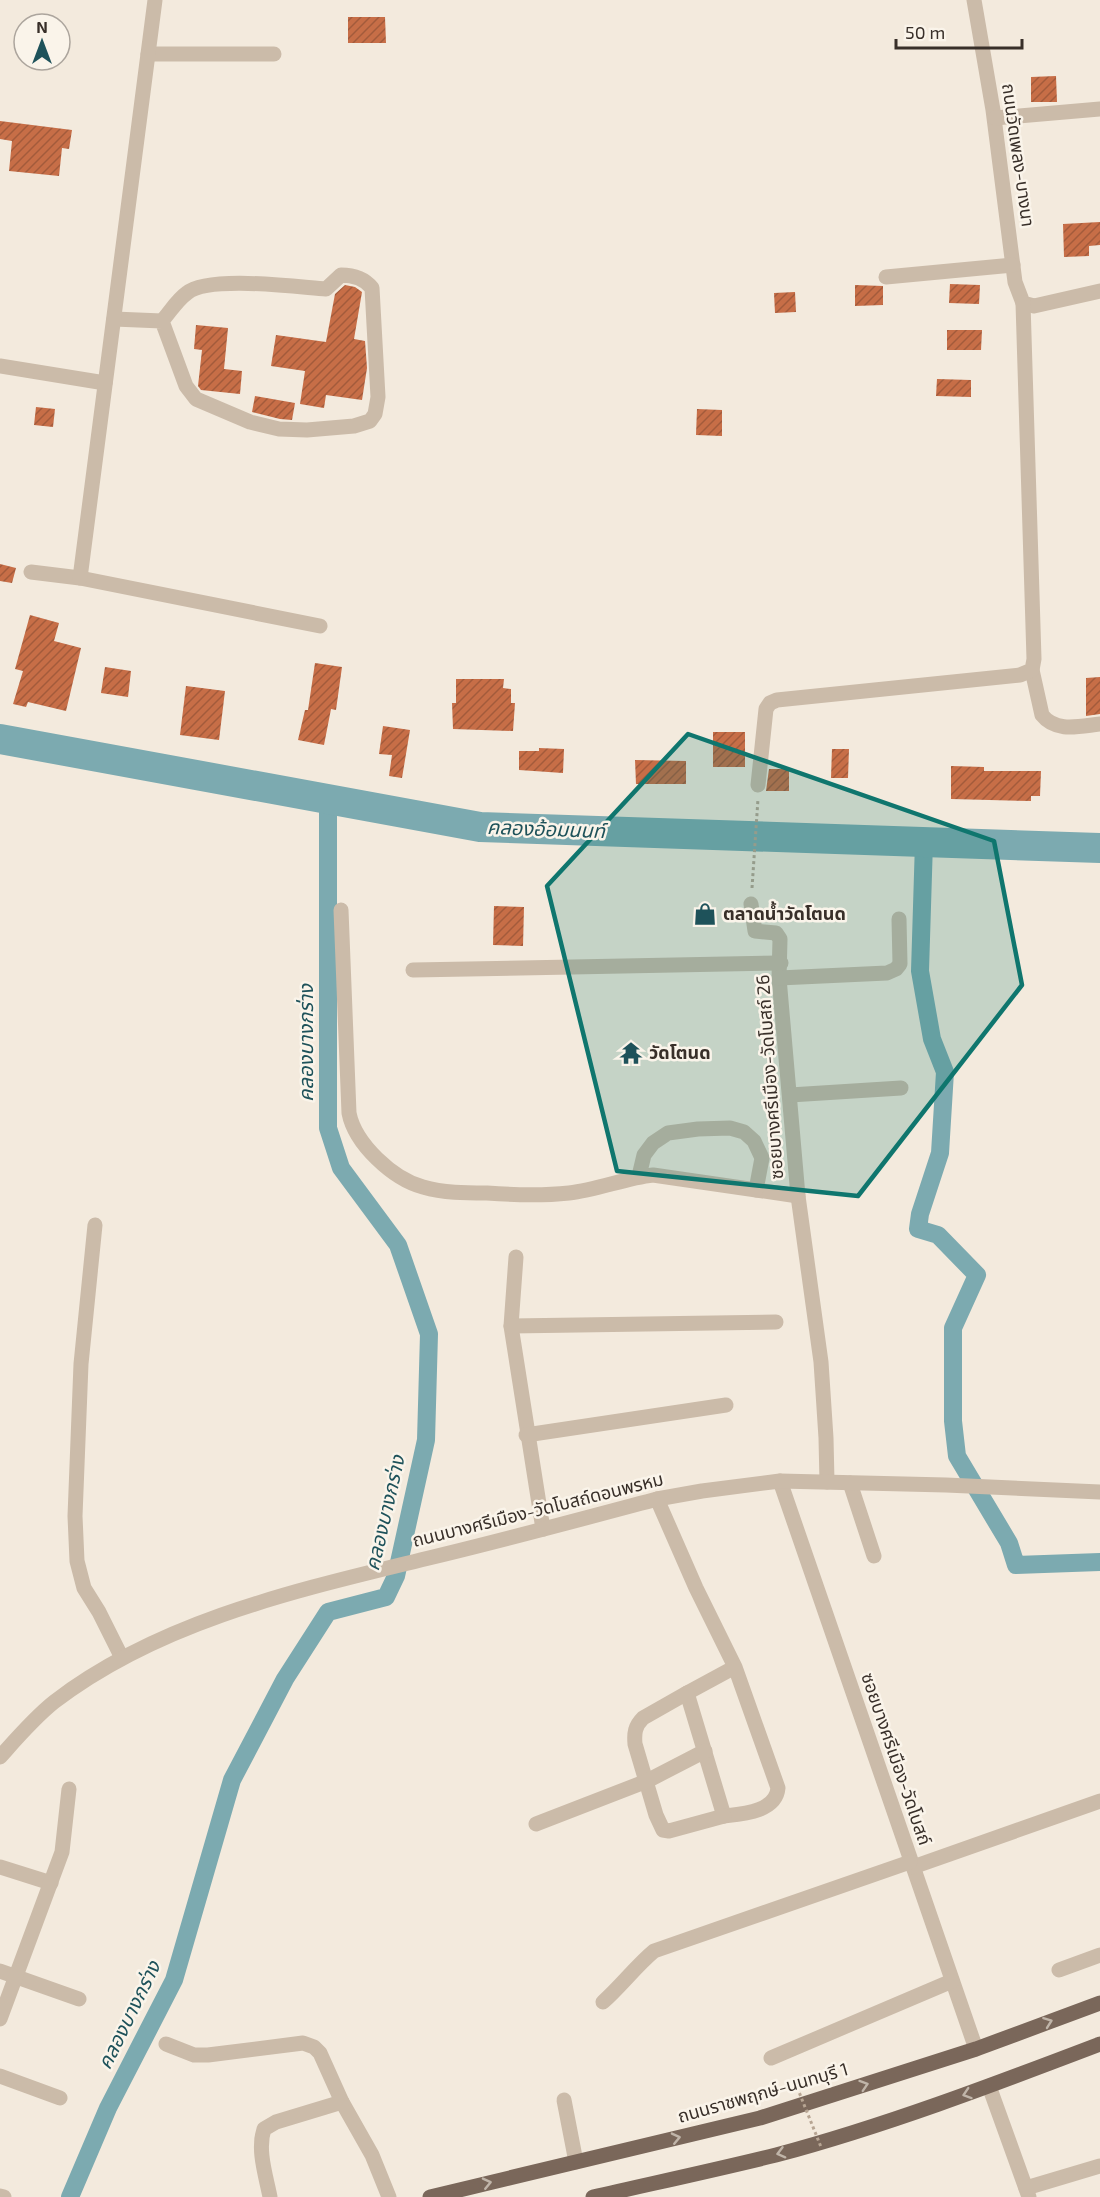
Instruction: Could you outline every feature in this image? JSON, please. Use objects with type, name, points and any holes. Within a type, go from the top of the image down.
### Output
[{"type":"main road","name":"ถนนราชพฤกษ์-นนทบุรี 1","points":[[430,2197],[760,2118],[976,2049],[1100,2004]]},
{"type":"main road","points":[[593,2197],[828,2140],[989,2086],[1100,2044]]},
{"type":"street","points":[[80,578],[155,0]]},
{"type":"street","name":"ถนนวัดเพลง-บางนา","points":[[974,0],[994,118],[1015,282],[1029,304],[1034,659],[1032,670],[1042,715],[1047,721],[1055,726],[1064,727],[1100,724]]},
{"type":"street","points":[[148,54],[274,54]]},
{"type":"street","points":[[994,118],[1100,109]]},
{"type":"street","points":[[886,277],[1013,265]]},
{"type":"street","points":[[341,275],[361,278],[367,281],[372,288],[378,397],[375,414],[370,421],[354,426],[307,430],[279,429],[250,422],[214,407],[196,399],[186,386],[162,321],[188,291],[198,287],[229,282],[326,289],[341,275]]},
{"type":"street","points":[[1029,304],[1100,291]]},
{"type":"street","points":[[114,319],[162,321]]},
{"type":"street","points":[[0,366],[105,383]]},
{"type":"street","points":[[31,572],[80,578],[320,626]]},
{"type":"street","points":[[758,785],[766,709],[770,703],[777,700],[1020,675],[1032,670]]},
{"type":"street","points":[[751,904],[755,931],[779,935],[780,971],[887,973],[896,969],[900,964],[899,919]]},
{"type":"street","points":[[341,910],[349,1113],[352,1126],[371,1151],[399,1178],[422,1187],[447,1192],[538,1196],[604,1187],[639,1176],[653,1175],[798,1196]]},
{"type":"street","name":"ซอยบางศรีเมือง-วัดโบสถ์ 26","points":[[413,970],[780,971],[798,1196],[820,1362],[827,1482]]},
{"type":"street","points":[[790,1095],[901,1088]]},
{"type":"street","points":[[639,1176],[644,1155],[653,1143],[668,1133],[730,1128],[744,1132],[754,1141],[762,1158],[756,1190]]},
{"type":"street","points":[[96,1225],[81,1364],[75,1516],[77,1561],[84,1588],[122,1658]]},
{"type":"street","points":[[516,1257],[511,1326],[526,1435],[543,1529]]},
{"type":"street","points":[[511,1326],[776,1322]]},
{"type":"street","points":[[526,1435],[726,1405]]},
{"type":"street","name":"ถนนบางศรีเมือง-วัดโบสถ์ดอนพรหม","points":[[0,1757],[53,1704],[88,1678],[122,1658],[183,1631],[255,1604],[376,1570],[657,1499],[780,1481],[1100,1492]]},
{"type":"street","name":"ซอยบางศรีเมือง-วัดโบสถ์","points":[[780,1481],[976,2049]]},
{"type":"street","points":[[850,1483],[874,1556]]},
{"type":"street","points":[[657,1499],[696,1588],[735,1667],[778,1788],[778,1793],[770,1802],[757,1811],[724,1816],[674,1830],[663,1830],[656,1815],[635,1744],[634,1734],[638,1724],[643,1718],[735,1667]]},
{"type":"street","points":[[687,1693],[724,1816]]},
{"type":"street","points":[[536,1824],[646,1781],[705,1751]]},
{"type":"street","points":[[0,2019],[7,1973],[51,1883],[62,1852],[69,1789]]},
{"type":"street","points":[[603,2002],[621,1986],[642,1960],[654,1951],[1100,1802]]},
{"type":"street","points":[[0,1867],[51,1883]]},
{"type":"street","points":[[1059,1970],[1100,1955]]},
{"type":"street","points":[[7,1973],[79,1999]]},
{"type":"street","points":[[771,2058],[952,1981]]},
{"type":"street","points":[[166,2044],[194,2055],[303,2043],[314,2047],[320,2053],[342,2102],[372,2155],[389,2197]]},
{"type":"street","points":[[0,2076],[60,2098]]},
{"type":"street","points":[[989,2086],[1028,2192],[1100,2166]]},
{"type":"street","points":[[564,2100],[576,2162]]},
{"type":"street","points":[[270,2197],[262,2155],[261,2138],[264,2129],[276,2122],[342,2102]]},
{"type":"path","points":[[751,904],[758,785]]},
{"type":"path","points":[[806,2079],[795,2082],[820,2147]]},
{"type":"highlighted area","points":[[688,734],[994,841],[1022,985],[858,1196],[617,1171],[547,886]]},
{"type":"building","points":[[348,17],[385,17],[386,43],[348,43]]},
{"type":"building","points":[[1056,76],[1057,102],[1031,102],[1031,77]]},
{"type":"building","points":[[0,121],[72,130],[69,149],[62,148],[59,176],[9,171],[12,141],[0,139]]},
{"type":"building","points":[[1100,222],[1100,245],[1089,246],[1089,256],[1064,257],[1063,224]]},
{"type":"building","points":[[950,284],[980,285],[979,304],[949,303]]},
{"type":"building","points":[[345,285],[355,287],[362,292],[354,339],[365,341],[367,368],[362,400],[326,395],[324,408],[300,404],[305,371],[271,366],[276,335],[326,342],[335,294]]},
{"type":"building","points":[[855,285],[883,286],[883,305],[855,306]]},
{"type":"building","points":[[795,292],[796,312],[775,313],[774,293]]},
{"type":"building","points":[[196,325],[228,328],[224,369],[242,371],[240,394],[201,390],[198,386],[202,350],[194,349]]},
{"type":"building","points":[[947,330],[982,330],[981,350],[947,350]]},
{"type":"building","points":[[937,379],[971,380],[971,397],[936,396]]},
{"type":"building","points":[[255,396],[295,403],[292,420],[252,412]]},
{"type":"building","points":[[36,407],[55,409],[53,427],[34,425]]},
{"type":"building","points":[[697,409],[722,410],[722,436],[696,435]]},
{"type":"building","points":[[0,564],[16,568],[12,583],[0,581]]},
{"type":"building","points":[[30,615],[59,623],[54,641],[81,648],[66,711],[28,702],[26,707],[13,704],[23,671],[15,669]]},
{"type":"building","points":[[315,663],[342,667],[336,710],[331,709],[324,745],[298,740],[305,710],[308,710]]},
{"type":"building","points":[[105,667],[131,671],[128,697],[101,693]]},
{"type":"building","points":[[1100,677],[1100,714],[1086,716],[1086,678]]},
{"type":"building","points":[[456,679],[504,679],[503,688],[511,689],[511,703],[515,703],[513,731],[453,729],[452,703],[456,703]]},
{"type":"building","points":[[186,686],[225,691],[219,740],[180,735]]},
{"type":"building","points":[[383,726],[410,730],[402,778],[389,776],[392,755],[379,754]]},
{"type":"building","points":[[713,732],[745,732],[745,767],[713,767]]},
{"type":"building","points":[[539,748],[564,749],[563,773],[519,770],[519,751],[539,751]]},
{"type":"building","points":[[832,749],[849,749],[848,778],[831,778]]},
{"type":"building","points":[[635,760],[686,761],[686,784],[636,784]]},
{"type":"building","points":[[951,766],[984,767],[984,771],[1041,771],[1040,796],[1031,796],[1031,801],[951,799]]},
{"type":"building","points":[[769,769],[789,769],[789,791],[766,791]]},
{"type":"building","points":[[494,906],[524,907],[523,946],[493,945]]},
{"type":"waterway","name":"คลองอ้อมนนท์","points":[[0,739],[480,827],[1100,848]]},
{"type":"waterway","name":"คลองบางกร่าง","points":[[70,2197],[108,2108],[174,1980],[232,1780],[285,1679],[328,1612],[386,1597],[396,1576],[426,1440],[429,1334],[398,1245],[341,1168],[328,1128],[328,799]]},
{"type":"waterway","points":[[924,842],[920,971],[932,1039],[945,1072],[940,1153],[920,1214],[918,1229],[938,1235],[977,1275],[953,1328],[953,1421],[957,1456],[1009,1543],[1016,1565],[1100,1562]]},
{"type":"place","name":"ตลาดน้ำวัดโตนด","points":[[705,914]]},
{"type":"place","name":"วัดโตนด","points":[[631,1053]]}]
